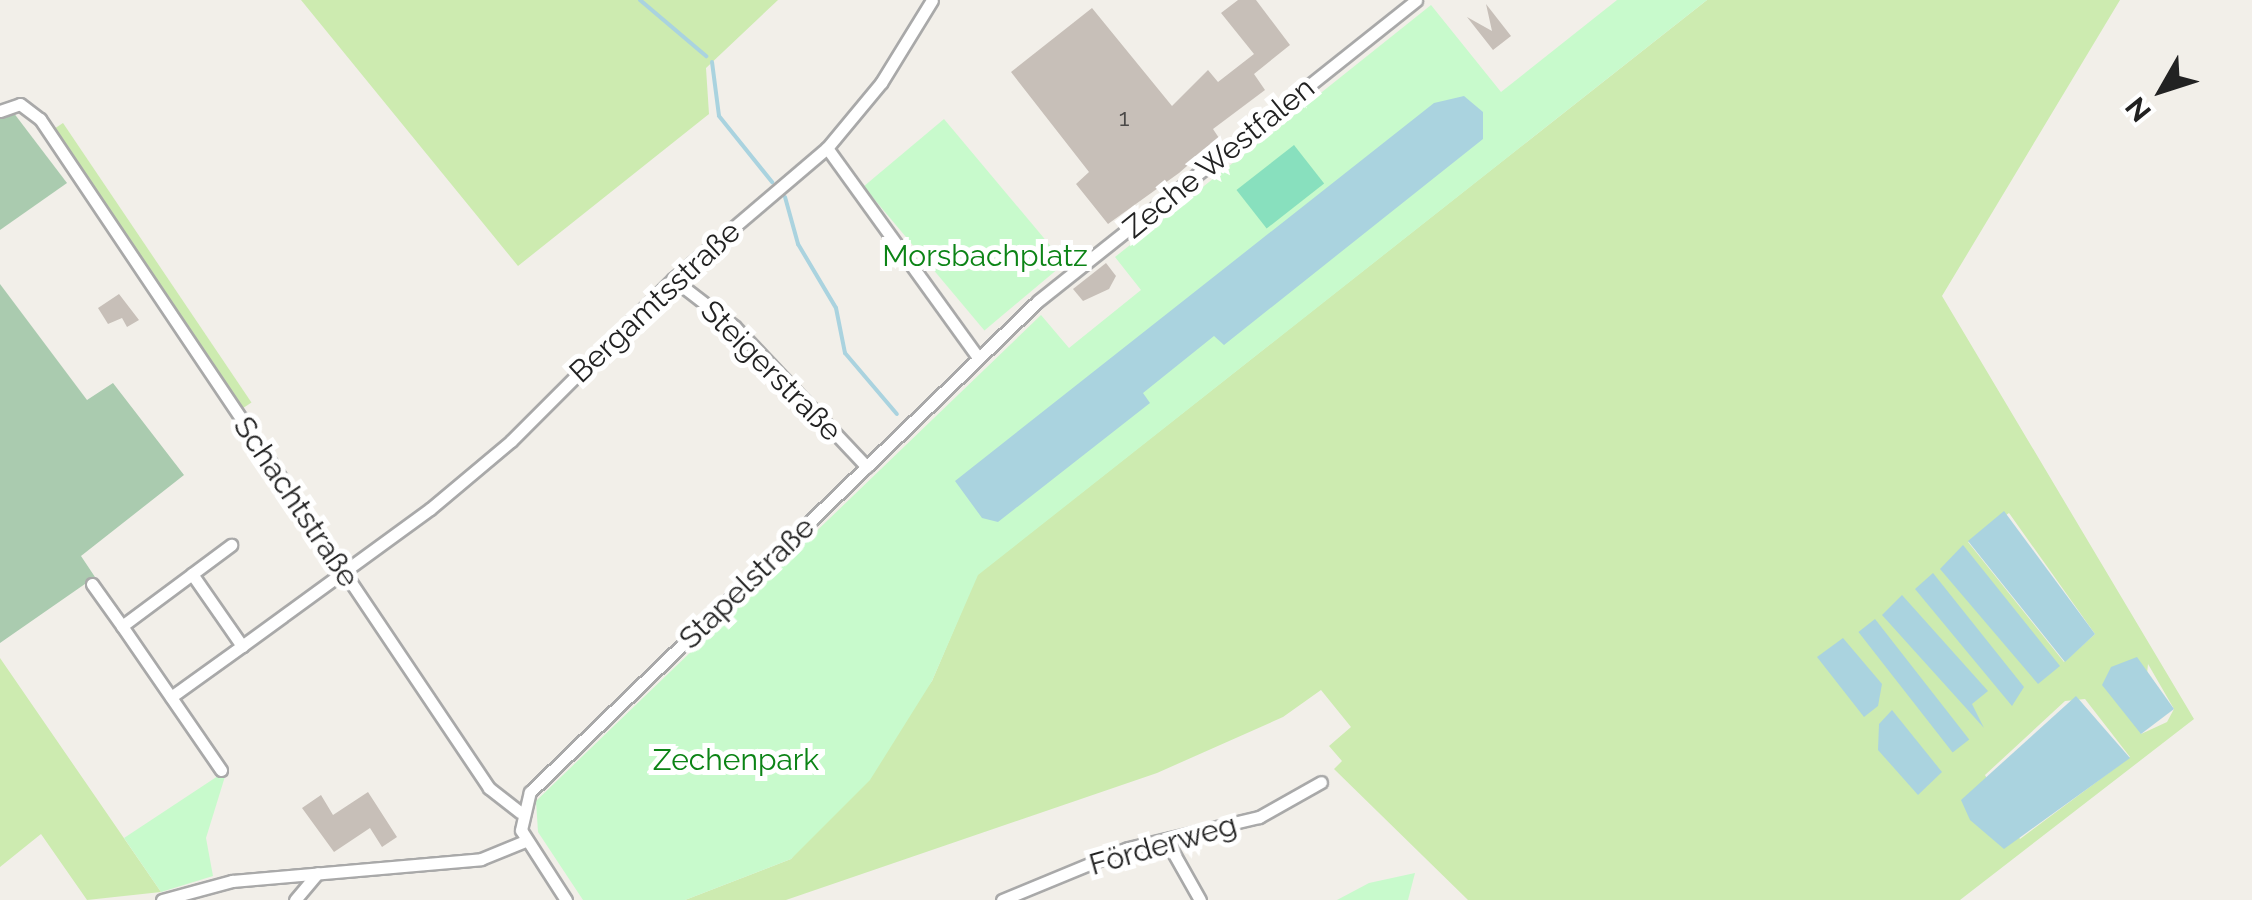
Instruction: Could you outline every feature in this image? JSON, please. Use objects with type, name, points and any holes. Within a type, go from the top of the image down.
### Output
[{"type":"street","name":"Bergamtsstraße","points":[[171,697],[345,574],[510,441],[673,279],[826,148],[881,83],[932,0]]},
{"type":"street","name":"Zeche Westfalen","points":[[978,357],[1416,0]]},
{"type":"street","name":"Schachtstraße","points":[[0,111],[20,104],[40,119],[489,788],[520,812]]},
{"type":"street","points":[[826,148],[978,357]]},
{"type":"street","name":"Steigerstraße","points":[[673,279],[736,326],[867,467]]},
{"type":"street","name":"Stapelstraße","points":[[520,812],[530,792],[978,357]]},
{"type":"street","points":[[122,626],[231,545]]},
{"type":"street","points":[[192,574],[242,646]]},
{"type":"street","points":[[92,584],[221,770]]},
{"type":"street","name":"Förderweg","points":[[1002,900],[1128,848],[1170,844],[1259,817],[1321,782]]},
{"type":"street","points":[[520,812],[525,842],[566,900]]},
{"type":"street","points":[[162,900],[232,881],[481,859],[525,842]]},
{"type":"street","points":[[1170,844],[1200,900]]},
{"type":"street","points":[[295,900],[319,872]]},
{"type":"green space","points":[[301,0],[778,0],[706,68],[709,114],[518,266]]},
{"type":"green space","name":"Zechenpark","points":[[1617,0],[1707,0],[978,575],[932,681],[870,780],[791,859],[685,900],[583,900],[538,832],[536,801],[1041,315],[1069,348],[1141,290],[1115,257],[1431,5],[1501,92]]},
{"type":"green space","points":[[1707,0],[2120,0],[1942,296],[2194,719],[1960,900],[1468,900],[1334,769],[1342,761],[1329,746],[1351,727],[1321,690],[1283,717],[1157,773],[786,900],[685,900],[791,859],[932,681],[977,575]],"holes":[[[2009,513],[2095,634],[2064,662],[1968,542]],[[2148,664],[2174,709],[2167,722],[2141,734]],[[2085,699],[2130,757],[2020,839],[1985,775],[2065,701]]]},
{"type":"green space","points":[[13,112],[67,183],[0,230],[0,117]]},
{"type":"green space","name":"Morsbachplatz","points":[[944,119],[1065,263],[984,331],[864,186]]},
{"type":"green space","points":[[63,123],[251,402],[243,408],[55,129]]},
{"type":"green space","points":[[1294,145],[1324,184],[1267,229],[1236,190]]},
{"type":"green space","points":[[0,284],[87,400],[113,383],[184,475],[81,556],[95,577],[0,643]]},
{"type":"green space","points":[[0,658],[161,892],[87,900],[41,834],[0,867]]},
{"type":"green space","points":[[227,770],[206,838],[213,876],[161,892],[124,838]]},
{"type":"green space","points":[[1415,873],[1408,900],[1337,900],[1369,883]]},
{"type":"water","points":[[1464,96],[1483,112],[1483,139],[1224,345],[1214,336],[1143,393],[1150,403],[998,522],[982,518],[955,481],[1434,103]]},
{"type":"water","points":[[2004,511],[2095,634],[2065,662],[1968,541]]},
{"type":"water","points":[[1963,545],[2060,666],[2038,684],[1940,569]]},
{"type":"water","points":[[1933,573],[2024,687],[2012,706],[1915,589]]},
{"type":"water","points":[[1902,595],[1988,691],[1972,704],[1984,728],[1882,615]]},
{"type":"water","points":[[1875,619],[1969,740],[1953,752],[1858,632]]},
{"type":"water","points":[[1843,638],[1882,684],[1878,706],[1864,717],[1817,657]]},
{"type":"water","points":[[2137,657],[2174,709],[2141,734],[2102,685],[2111,667]]},
{"type":"water","points":[[2076,696],[2130,758],[2004,849],[1970,820],[1961,800]]},
{"type":"water","points":[[1892,710],[1942,772],[1918,795],[1878,750],[1879,724]]},
{"type":"building","points":[[1238,0],[1256,0],[1290,45],[1254,74],[1265,90],[1213,129],[1219,138],[1179,173],[1108,224],[1076,184],[1089,172],[1011,72],[1092,8],[1172,106],[1208,70],[1218,82],[1254,54],[1221,13]]},
{"type":"building","points":[[1486,4],[1511,36],[1493,50],[1467,17],[1492,31]]},
{"type":"building","points":[[1106,263],[1116,276],[1109,289],[1083,301],[1073,289]]},
{"type":"building","points":[[119,294],[139,320],[127,327],[122,318],[108,324],[98,308]]},
{"type":"building","points":[[368,792],[397,837],[382,847],[370,828],[334,852],[302,808],[321,795],[333,815]]},
{"type":"waterway","points":[[640,0],[706,56]]},
{"type":"waterway","points":[[712,62],[719,116],[772,182]]},
{"type":"waterway","points":[[785,197],[798,244],[836,308],[845,353],[897,414]]}]
